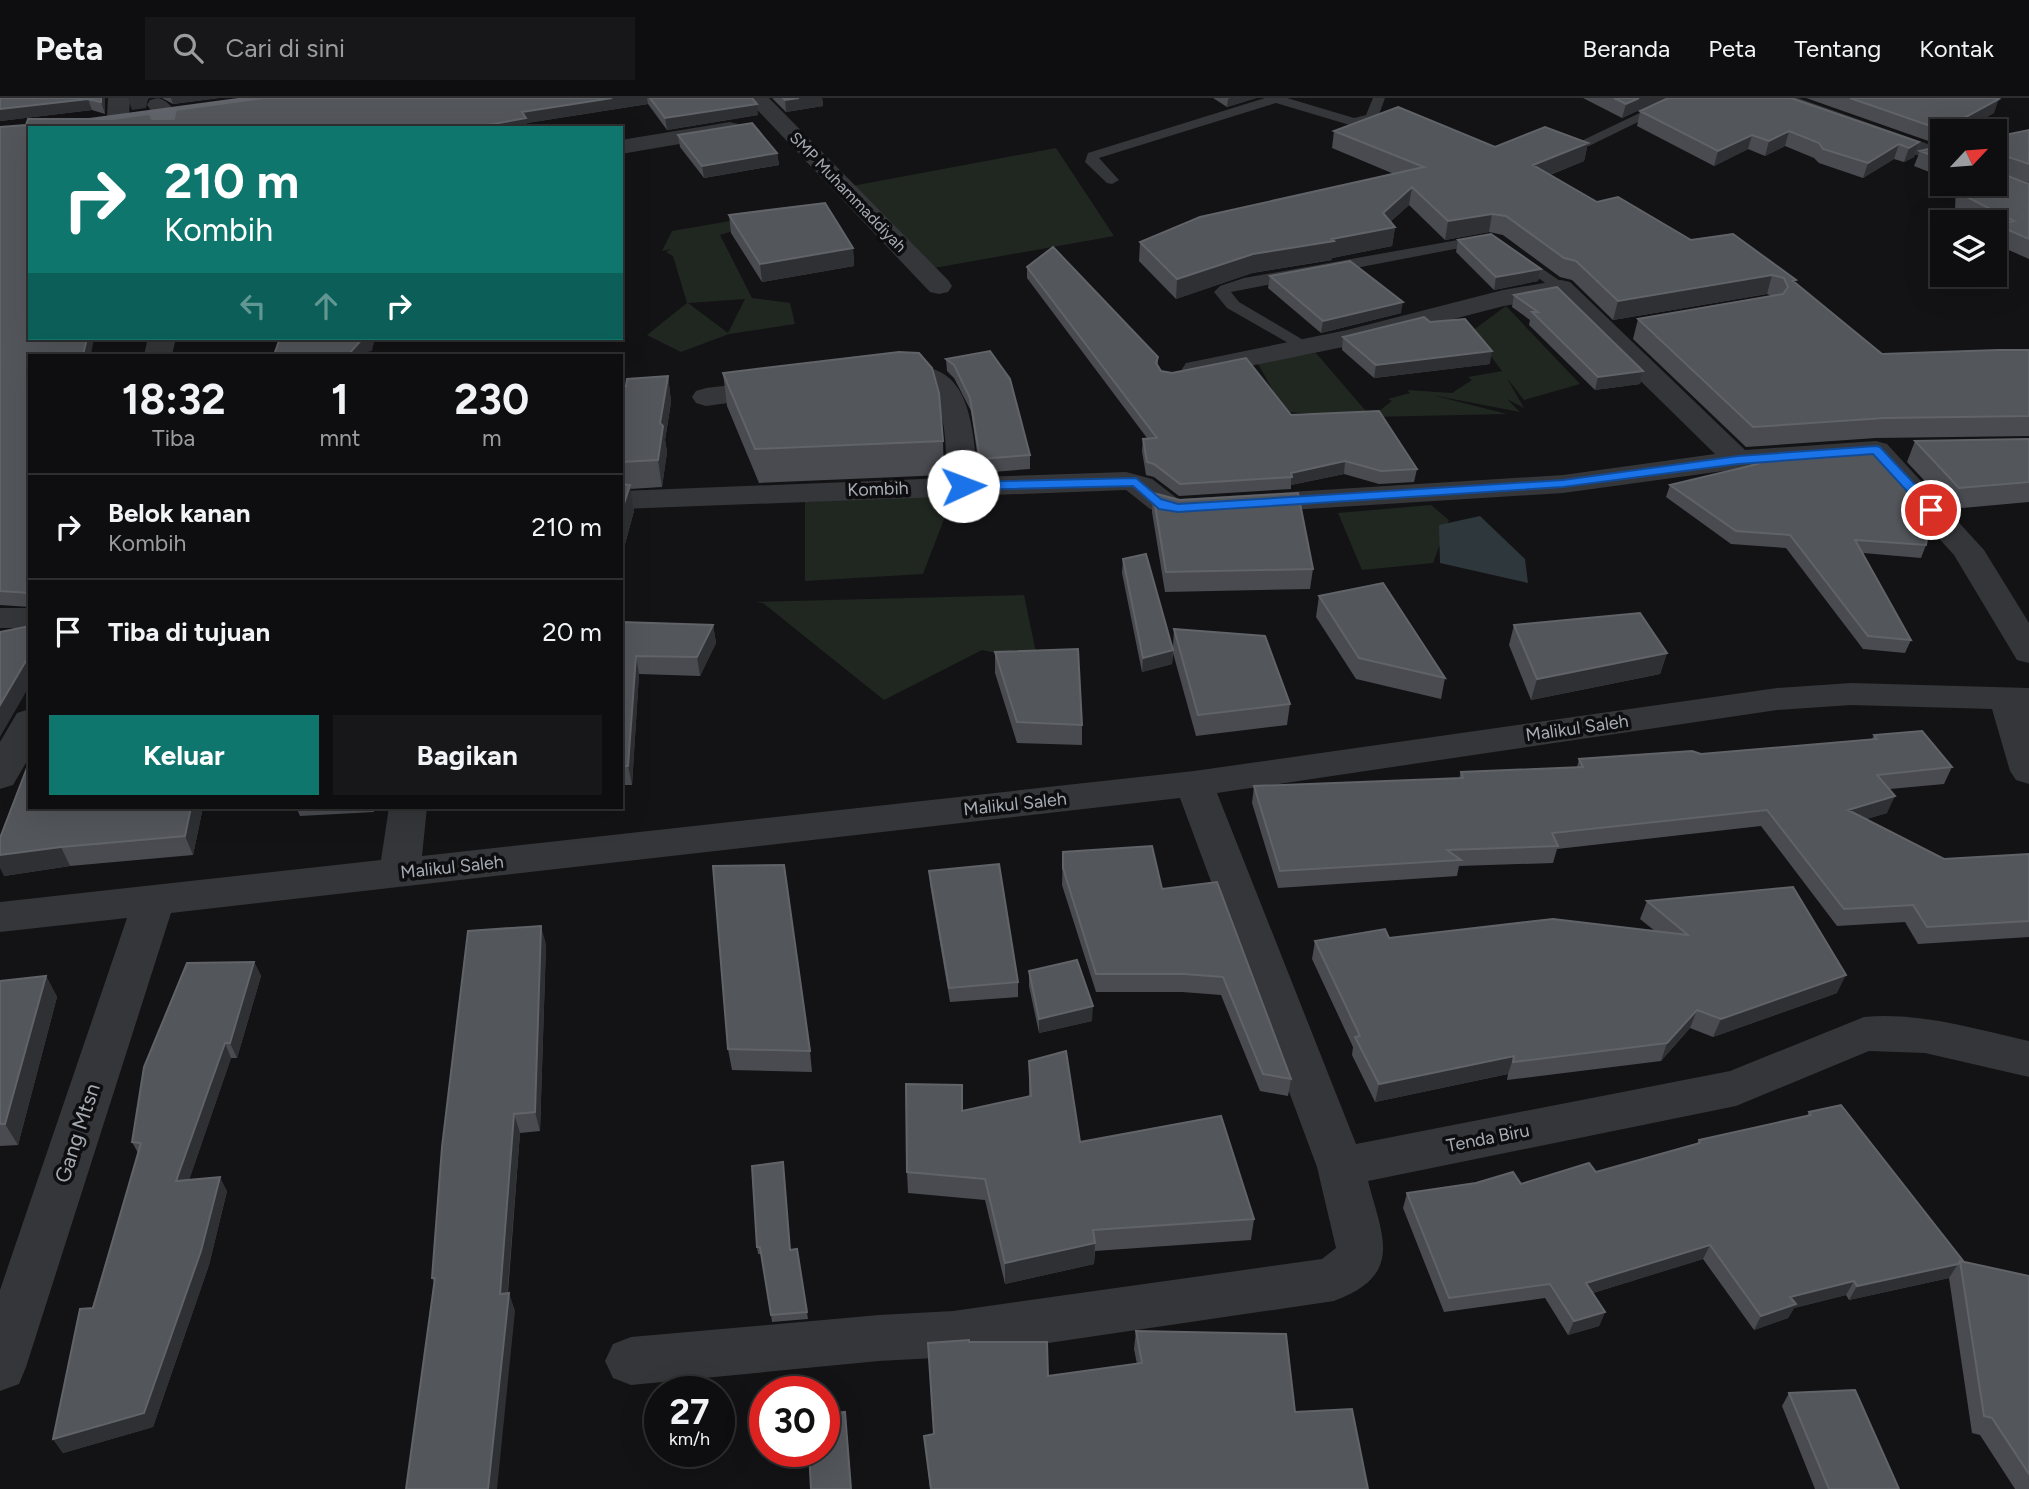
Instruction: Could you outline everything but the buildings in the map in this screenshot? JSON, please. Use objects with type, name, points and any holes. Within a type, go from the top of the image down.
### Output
[{"type":"highway","points":[[40,126],[119,107],[163,116],[212,98]]},
{"type":"highway","points":[[83,126],[286,98]]},
{"type":"street","name":"SMP Muhammaddiyah","points":[[757,98],[939,286]]},
{"type":"street","points":[[1777,98],[1930,153]]},
{"type":"street","points":[[1805,98],[1930,142]]},
{"type":"street","points":[[623,147],[779,121]]},
{"type":"street","points":[[1171,374],[1304,347],[1503,298],[1561,288],[1619,330],[1738,460]]},
{"type":"street","points":[[852,380],[921,374],[942,385],[954,406],[963,486]]},
{"type":"street","points":[[706,397],[799,387]]},
{"type":"street","name":"Kombih","points":[[623,500],[1136,482],[1164,506],[1178,508],[1563,484],[1738,460],[1912,449]]},
{"type":"street","points":[[1876,450],[1968,550],[2029,652]]},
{"type":"street","points":[[0,618],[28,618]]},
{"type":"street","name":"Malikul Saleh","points":[[0,917],[1194,784],[1777,699],[1851,694],[2018,698]]},
{"type":"street","points":[[2018,698],[2029,771]]},
{"type":"street","points":[[0,776],[28,725]]},
{"type":"street","points":[[631,1362],[953,1334],[1334,1279],[1358,1260],[1361,1248],[1341,1167],[1194,784]]},
{"type":"street","points":[[400,873],[408,809]]},
{"type":"street","name":"Gang Mtsn","points":[[0,1367],[154,900]]},
{"type":"street","name":"Tenda Biru","points":[[1341,1167],[1736,1088],[1873,1033],[1909,1034],[2029,1059]]},
{"type":"lane","points":[[1112,180],[1092,162],[1093,156],[1278,98],[1358,122],[1372,117],[1379,98]]},
{"type":"lane","points":[[1584,143],[1681,98]]},
{"type":"lane","points":[[1304,347],[1233,305],[1223,297],[1222,292],[1244,283],[1484,239],[1502,244],[1561,288]]},
{"type":"shaded area","points":[[1056,148],[1114,236],[934,268],[852,186]]},
{"type":"shaded area","points":[[736,220],[748,226],[720,235],[752,298],[790,303],[795,324],[729,334],[681,352],[647,335],[687,303],[673,256],[666,252],[671,249],[662,251],[672,231]],"holes":[[[745,299],[728,333],[688,303]]]},
{"type":"shaded area","points":[[1506,306],[1580,384],[1524,400],[1507,378],[1524,408],[1507,399],[1520,412],[1432,395],[1507,414],[1371,417],[1392,401],[1388,399],[1410,393],[1407,390],[1452,393],[1472,380],[1468,377],[1502,371],[1472,331]]},
{"type":"shaded area","points":[[1316,353],[1371,417],[1285,412],[1257,362]]},
{"type":"shaded area","points":[[954,493],[923,574],[805,581],[805,502]]},
{"type":"shaded area","points":[[1431,505],[1449,520],[1433,563],[1362,570],[1338,513]]},
{"type":"shaded area","points":[[1480,516],[1525,559],[1528,583],[1440,563],[1439,525]]},
{"type":"shaded area","points":[[1024,595],[1038,662],[982,650],[884,700],[763,603],[755,602]]},
{"type":"route","points":[[963,486],[1136,482],[1143,485],[1164,506],[1178,508],[1563,484],[1738,460],[1876,450],[1931,510]]}]
